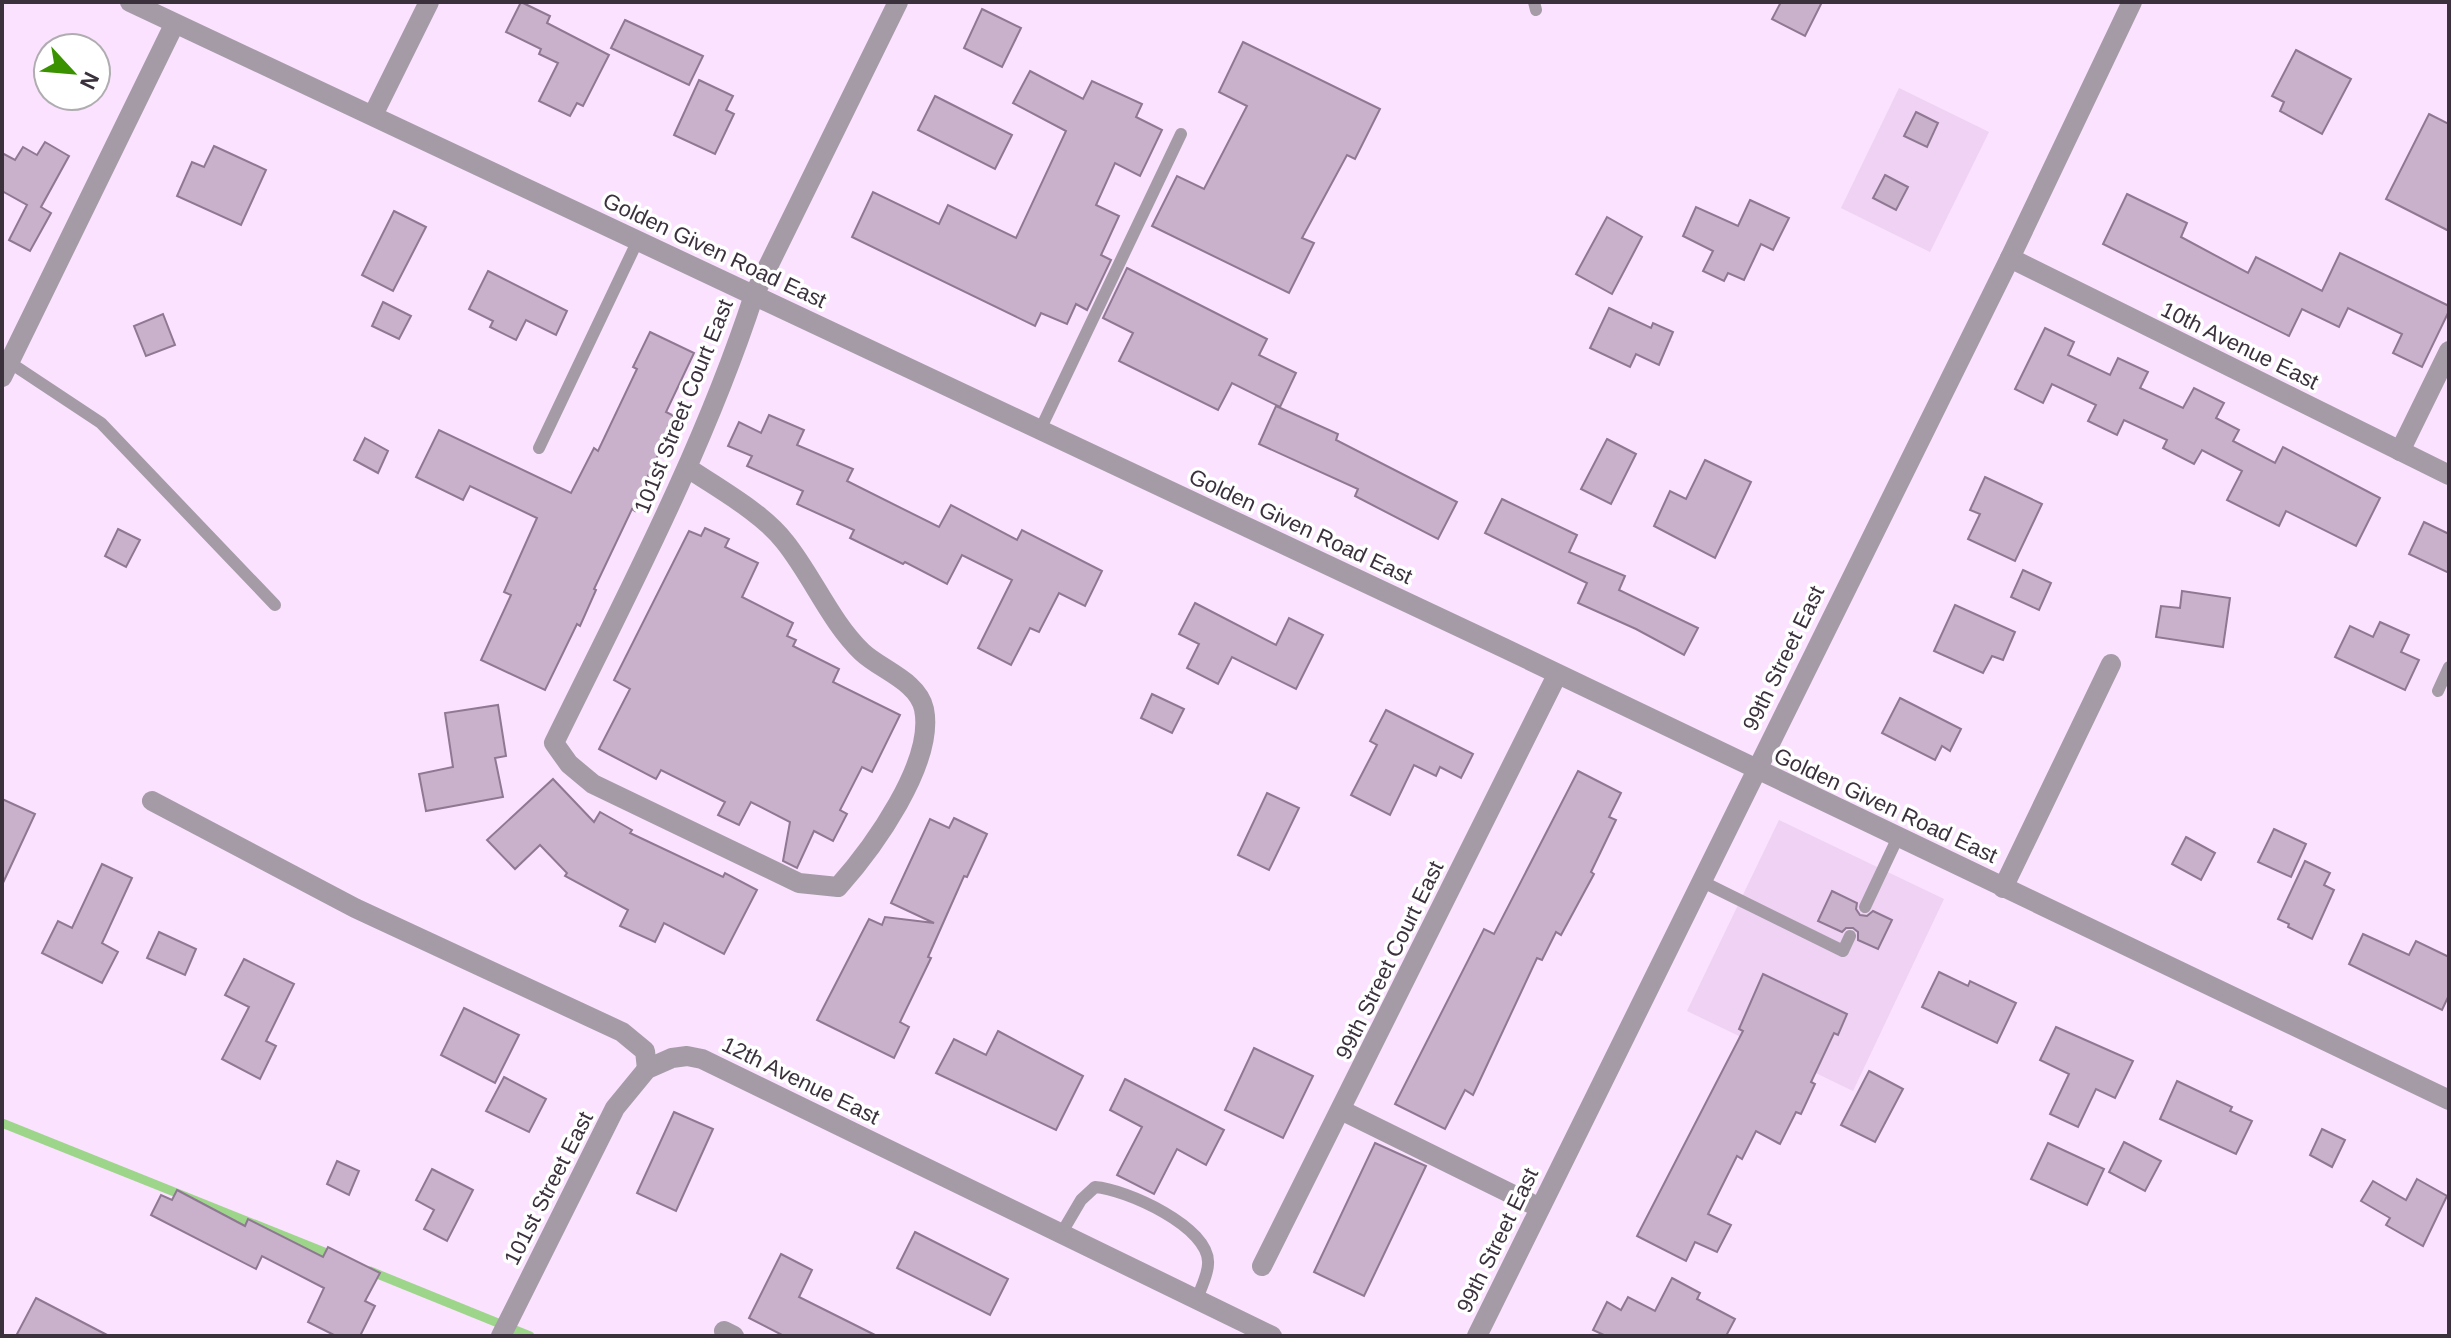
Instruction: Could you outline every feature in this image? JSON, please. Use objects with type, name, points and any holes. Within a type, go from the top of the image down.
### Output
[{"type":"street","name":"Golden Given Road East","points":[[130,2],[1491,642],[2449,1100]]},
{"type":"street","points":[[373,115],[429,2]]},
{"type":"street","name":"101st Street Court East","points":[[688,468],[766,523],[784,541],[843,631],[864,654],[899,677],[924,707],[921,752],[907,784],[864,857],[838,887],[799,883],[593,784],[569,764],[554,743],[688,468],[754,295],[898,2]]},
{"type":"street","name":"99th Street East","points":[[1477,1336],[2010,258],[2132,2]]},
{"type":"street","points":[[6,369],[174,25]]},
{"type":"street","name":"10th Avenue East","points":[[2010,258],[2449,475]]},
{"type":"street","points":[[2400,451],[2449,351]]},
{"type":"street","points":[[2003,888],[2111,664]]},
{"type":"street","name":"99th Street Court East","points":[[1262,1266],[1557,675]]},
{"type":"street","points":[[152,801],[355,908],[622,1032],[645,1051],[647,1069]]},
{"type":"street","name":"12th Avenue East","points":[[647,1069],[672,1058],[687,1056],[702,1059],[1272,1336]]},
{"type":"street","name":"101st Street East","points":[[501,1336],[615,1108],[647,1069]]},
{"type":"street","points":[[1341,1110],[1540,1208]]},
{"type":"lane","points":[[1040,430],[1181,134]]},
{"type":"lane","points":[[539,448],[638,240]]},
{"type":"lane","points":[[6,369],[101,423],[275,605]]},
{"type":"lane","points":[[2438,691],[2449,667]]},
{"type":"lane","points":[[1865,907],[1898,837]]},
{"type":"lane","points":[[1701,881],[1843,951],[1850,936]]},
{"type":"lane","points":[[1061,1234],[1081,1200],[1095,1187],[1112,1188],[1175,1217],[1205,1248],[1209,1263],[1197,1300]]},
{"type":"shaded area","points":[[1899,88],[1989,132],[1930,252],[1841,208]]},
{"type":"shaded area","points":[[1779,820],[1944,899],[1853,1091],[1687,1011]]},
{"type":"building","points":[[521,2],[550,16],[547,23],[609,55],[583,106],[577,103],[570,116],[539,101],[558,63],[539,54],[541,49],[506,32]]},
{"type":"building","points":[[1781,2],[1822,2],[1805,36],[1772,19]]},
{"type":"building","points":[[982,9],[1021,28],[1002,67],[964,48]]},
{"type":"building","points":[[625,20],[703,56],[689,85],[611,48]]},
{"type":"building","points":[[1243,42],[1380,109],[1355,159],[1347,155],[1302,238],[1314,243],[1289,293],[1152,226],[1177,176],[1204,189],[1247,106],[1219,92]]},
{"type":"building","points":[[2296,50],[2351,79],[2322,134],[2280,111],[2284,102],[2272,96]]},
{"type":"building","points":[[1030,71],[1083,99],[1092,81],[1142,104],[1136,117],[1162,130],[1140,176],[1115,163],[1096,205],[1119,216],[1101,255],[1111,260],[1087,310],[1076,304],[1067,324],[1041,313],[1035,326],[852,237],[873,192],[939,224],[948,205],[1016,238],[1066,131],[1013,103]]},
{"type":"building","points":[[699,80],[733,96],[726,110],[734,114],[715,154],[674,135]]},
{"type":"building","points":[[935,96],[1012,135],[995,169],[918,130]]},
{"type":"building","points":[[1916,112],[1938,123],[1927,147],[1904,136]]},
{"type":"building","points":[[2429,114],[2449,124],[2449,231],[2386,199]]},
{"type":"building","points":[[45,142],[69,156],[41,207],[51,213],[30,251],[9,240],[27,205],[2,191],[2,153],[15,160],[23,147],[37,155]]},
{"type":"building","points":[[214,146],[266,170],[241,225],[177,196],[192,162],[204,167]]},
{"type":"building","points":[[1885,175],[1908,187],[1896,210],[1873,198]]},
{"type":"building","points":[[2127,194],[2187,223],[2181,237],[2248,273],[2256,257],[2322,291],[2340,253],[2449,306],[2449,311],[2422,367],[2393,353],[2402,334],[2348,308],[2339,327],[2302,309],[2289,336],[2103,244]]},
{"type":"building","points":[[1750,200],[1789,218],[1773,250],[1761,244],[1744,280],[1728,273],[1724,281],[1703,271],[1713,251],[1683,236],[1696,207],[1738,226]]},
{"type":"building","points":[[394,211],[426,227],[393,291],[362,275]]},
{"type":"building","points":[[1607,217],[1642,237],[1612,294],[1576,274]]},
{"type":"building","points":[[1127,268],[1267,339],[1259,355],[1296,373],[1280,407],[1232,383],[1218,410],[1119,361],[1133,333],[1103,318]]},
{"type":"building","points":[[488,271],[567,311],[556,335],[526,320],[516,340],[490,327],[493,321],[469,309]]},
{"type":"building","points":[[383,302],[411,316],[399,339],[372,326]]},
{"type":"building","points":[[1609,308],[1651,328],[1653,323],[1673,332],[1659,365],[1636,354],[1630,367],[1590,348]]},
{"type":"building","points":[[163,314],[175,345],[146,356],[134,326]]},
{"type":"building","points":[[2045,328],[2074,342],[2068,355],[2110,375],[2118,358],[2148,372],[2140,388],[2183,408],[2194,388],[2224,403],[2216,418],[2239,430],[2233,441],[2275,463],[2283,447],[2380,498],[2356,546],[2286,511],[2279,526],[2227,500],[2242,471],[2202,450],[2194,464],[2163,448],[2167,440],[2124,420],[2117,435],[2088,421],[2096,405],[2052,384],[2043,403],[2015,389]]},
{"type":"building","points":[[650,332],[694,353],[666,412],[676,417],[648,476],[652,478],[635,511],[632,509],[580,626],[577,624],[545,690],[481,660],[511,595],[504,592],[537,518],[470,486],[463,500],[416,477],[439,430],[571,493],[594,448],[598,451],[637,369],[633,367]]},
{"type":"building","points":[[1276,406],[1338,434],[1336,440],[1457,502],[1438,539],[1355,496],[1358,489],[1259,444]]},
{"type":"building","points":[[769,415],[804,430],[797,445],[853,469],[847,481],[939,527],[951,505],[1017,540],[1022,530],[1102,571],[1085,606],[1059,593],[1039,632],[1030,628],[1011,665],[978,648],[1012,580],[962,555],[947,584],[850,538],[854,530],[797,504],[803,491],[747,466],[752,456],[728,446],[739,422],[761,433]]},
{"type":"building","points":[[365,438],[388,451],[378,473],[354,460]]},
{"type":"building","points":[[1607,439],[1636,454],[1611,504],[1581,489]]},
{"type":"building","points":[[1705,460],[1751,482],[1715,558],[1654,526],[1670,491],[1686,499]]},
{"type":"building","points":[[1985,477],[2042,504],[2015,561],[1968,539],[1980,514],[1970,510]]},
{"type":"building","points":[[1502,499],[1577,535],[1569,552],[1625,576],[1619,590],[1698,628],[1684,655],[1578,603],[1587,583],[1485,533]]},
{"type":"building","points":[[2424,522],[2449,534],[2449,573],[2409,554]]},
{"type":"building","points":[[705,528],[729,539],[725,547],[758,563],[742,597],[793,623],[787,636],[796,640],[793,646],[839,669],[833,682],[900,715],[872,772],[862,767],[840,810],[847,814],[833,841],[814,831],[797,868],[783,861],[790,822],[751,802],[739,825],[718,815],[725,802],[661,770],[656,779],[599,749],[630,689],[614,680],[689,531],[701,536]]},
{"type":"building","points":[[118,529],[140,540],[126,567],[105,556]]},
{"type":"building","points":[[2023,570],[2051,583],[2039,610],[2011,597]]},
{"type":"building","points":[[2182,591],[2230,598],[2223,647],[2156,637],[2161,606],[2180,608]]},
{"type":"building","points":[[1195,603],[1276,645],[1289,618],[1323,635],[1296,689],[1232,657],[1218,684],[1187,668],[1199,644],[1179,634]]},
{"type":"building","points":[[1955,605],[2015,632],[2003,660],[1992,656],[1983,673],[1934,651]]},
{"type":"building","points":[[2380,622],[2409,635],[2401,652],[2419,660],[2405,690],[2335,657],[2350,626],[2373,637]]},
{"type":"building","points":[[1152,694],[1184,709],[1172,733],[1141,718]]},
{"type":"building","points":[[1900,698],[1961,729],[1950,751],[1942,746],[1935,760],[1882,733]]},
{"type":"building","points":[[498,705],[506,756],[495,758],[503,797],[426,811],[419,774],[453,767],[445,713]]},
{"type":"building","points":[[1386,710],[1473,754],[1461,778],[1440,767],[1436,776],[1414,765],[1390,815],[1351,795],[1377,745],[1370,741]]},
{"type":"building","points":[[1578,771],[1621,793],[1609,817],[1616,820],[1591,872],[1594,874],[1561,935],[1556,932],[1542,960],[1537,958],[1473,1095],[1465,1090],[1445,1129],[1395,1104],[1484,929],[1494,934]]},
{"type":"building","points":[[553,779],[594,822],[600,812],[632,830],[630,833],[723,877],[725,873],[757,890],[724,954],[664,923],[655,942],[620,926],[628,910],[565,876],[567,873],[540,845],[515,869],[487,840]]},
{"type":"building","points":[[1267,793],[1299,808],[1269,870],[1238,855]]},
{"type":"building","points":[[2,799],[35,814],[2,885]]},
{"type":"building","points":[[954,818],[987,834],[967,877],[964,876],[928,957],[931,958],[900,1022],[909,1027],[894,1058],[817,1020],[869,919],[882,925],[885,917],[934,923],[891,903],[930,819],[949,828]]},
{"type":"building","points":[[2274,829],[2306,844],[2291,877],[2258,862]]},
{"type":"building","points":[[2186,837],[2215,853],[2201,880],[2172,864]]},
{"type":"building","points":[[2305,861],[2330,873],[2324,885],[2334,890],[2312,939],[2278,919]]},
{"type":"building","points":[[102,864],[132,878],[102,943],[118,952],[102,983],[42,953],[58,921],[72,928]]},
{"type":"building","points":[[1832,891],[1857,903],[1856,909],[1860,915],[1867,916],[1873,911],[1892,920],[1878,949],[1858,940],[1858,932],[1853,928],[1842,932],[1818,921]]},
{"type":"building","points":[[159,932],[196,949],[185,975],[147,958]]},
{"type":"building","points":[[2363,934],[2409,955],[2416,941],[2449,957],[2449,995],[2442,1010],[2349,964]]},
{"type":"building","points":[[244,959],[294,984],[266,1041],[276,1046],[260,1079],[222,1059],[249,1007],[225,995]]},
{"type":"building","points":[[1939,972],[1968,986],[1970,981],[2016,1003],[1997,1043],[1922,1007]]},
{"type":"building","points":[[1763,974],[1847,1014],[1838,1035],[1834,1033],[1811,1082],[1815,1084],[1801,1114],[1796,1112],[1780,1144],[1756,1131],[1742,1159],[1737,1156],[1708,1214],[1731,1225],[1717,1252],[1695,1242],[1686,1261],[1637,1236],[1743,1031],[1739,1029]]},
{"type":"building","points":[[464,1008],[519,1035],[495,1083],[441,1055]]},
{"type":"building","points":[[2056,1027],[2133,1061],[2115,1098],[2096,1089],[2078,1127],[2050,1114],[2069,1074],[2040,1060]]},
{"type":"building","points":[[998,1031],[1083,1076],[1056,1130],[936,1073],[954,1039],[986,1055]]},
{"type":"building","points":[[1254,1048],[1313,1076],[1283,1138],[1225,1110]]},
{"type":"building","points":[[1869,1071],[1903,1089],[1875,1142],[1841,1125]]},
{"type":"building","points":[[504,1077],[546,1099],[529,1132],[486,1111]]},
{"type":"building","points":[[1125,1079],[1224,1130],[1206,1165],[1177,1149],[1154,1194],[1117,1175],[1142,1127],[1110,1110]]},
{"type":"building","points":[[2177,1081],[2232,1107],[2230,1111],[2252,1121],[2236,1154],[2160,1119]]},
{"type":"building","points":[[674,1112],[713,1129],[676,1211],[637,1193]]},
{"type":"building","points":[[2322,1129],[2345,1140],[2332,1167],[2310,1155]]},
{"type":"building","points":[[2124,1142],[2161,1161],[2145,1191],[2109,1172]]},
{"type":"building","points":[[1375,1143],[1426,1166],[1364,1296],[1314,1272]]},
{"type":"building","points":[[2048,1143],[2104,1169],[2087,1205],[2031,1179]]},
{"type":"building","points":[[337,1161],[359,1171],[349,1195],[327,1184]]},
{"type":"building","points":[[432,1169],[473,1190],[447,1241],[424,1229],[434,1210],[416,1200]]},
{"type":"building","points":[[2417,1179],[2447,1196],[2423,1246],[2386,1225],[2390,1218],[2361,1201],[2373,1181],[2406,1200]]},
{"type":"building","points":[[177,1190],[245,1226],[248,1219],[323,1257],[328,1247],[380,1273],[365,1301],[375,1306],[360,1336],[336,1336],[308,1322],[324,1288],[262,1256],[256,1269],[151,1215],[161,1195],[172,1200]]},
{"type":"building","points":[[915,1232],[1008,1279],[990,1315],[897,1268]]},
{"type":"building","points":[[781,1254],[812,1270],[799,1297],[877,1336],[784,1336],[749,1318]]},
{"type":"building","points":[[1672,1278],[1700,1293],[1697,1299],[1735,1319],[1726,1336],[1606,1336],[1593,1330],[1607,1302],[1621,1310],[1628,1297],[1655,1311]]},
{"type":"building","points":[[36,1298],[109,1336],[16,1336]]},
{"type":"waterway","points":[[2,1123],[334,1256]]},
{"type":"waterway","points":[[370,1271],[530,1336]]}]
